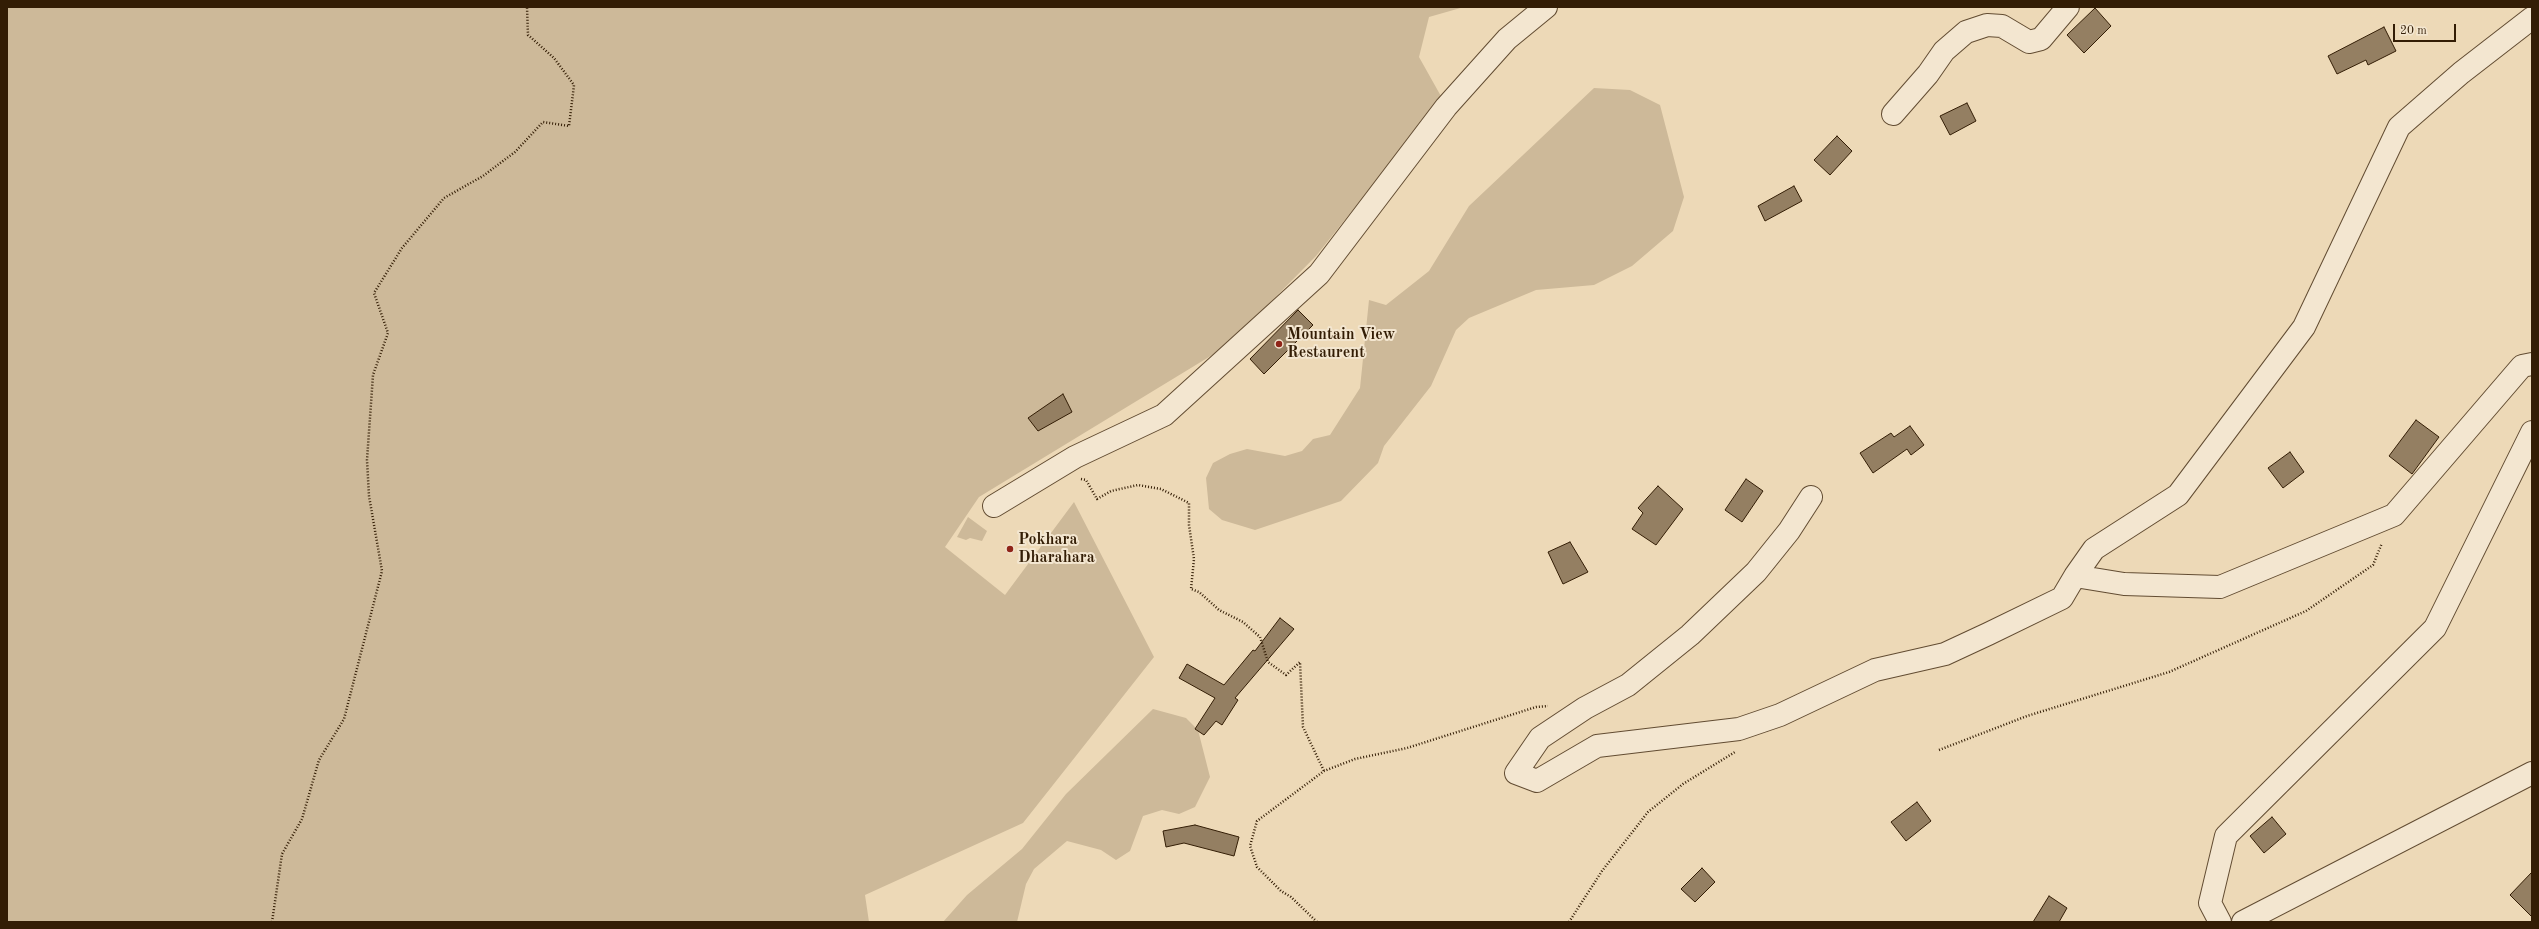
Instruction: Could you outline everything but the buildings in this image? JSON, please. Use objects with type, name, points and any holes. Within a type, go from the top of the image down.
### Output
[{"type":"street","points":[[994,506],[1075,457],[1164,415],[1318,274],[1446,106],[1507,39],[1546,7]]},
{"type":"street","points":[[1893,114],[1928,74],[1944,51],[1966,32],[1987,25],[2002,26],[2029,42],[2041,39],[2068,7]]},
{"type":"street","points":[[1811,497],[1789,531],[1756,572],[1690,635],[1628,685],[1585,708],[1540,738],[1516,773],[1537,781],[1597,746],[1739,729],[1766,719],[1875,670],[1945,654],[2062,598],[2094,549],[2178,495],[2304,327],[2399,127],[2461,73],[2532,18]]},
{"type":"street","points":[[2075,576],[2124,584],[2220,587],[2394,515],[2522,366],[2532,364]]},
{"type":"street","points":[[2220,922],[2210,904],[2226,836],[2435,628],[2532,432]]},
{"type":"street","points":[[2243,922],[2532,773]]},
{"type":"path","points":[[272,922],[282,854],[302,819],[319,760],[344,719],[382,571],[369,496],[367,460],[373,375],[388,333],[374,293],[402,248],[444,198],[483,176],[515,152],[543,122],[569,126],[574,85],[554,58],[528,35],[527,7]]},
{"type":"path","points":[[1055,469],[1068,476],[1086,480],[1097,499],[1112,491],[1138,485],[1161,489],[1189,503],[1189,525],[1194,559],[1191,589],[1199,592],[1219,610],[1243,622],[1260,637],[1268,662],[1286,675],[1300,662],[1303,727],[1324,771]]},
{"type":"path","points":[[1938,750],[2027,716],[2169,672],[2306,611],[2373,565],[2394,515]]},
{"type":"path","points":[[1317,922],[1291,897],[1281,891],[1257,867],[1250,846],[1257,821],[1324,771],[1355,760],[1406,748],[1536,707],[1550,706]]},
{"type":"path","points":[[1569,922],[1602,871],[1648,812],[1683,784],[1737,751]]},
{"type":"shaded area","points":[[7,7],[1464,7],[1429,17],[1419,57],[1442,98],[1316,256],[1227,346],[979,497],[945,547],[1005,595],[1074,502],[1154,657],[1023,823],[865,895],[869,922],[7,922]]},
{"type":"shaded area","points":[[1594,88],[1630,90],[1660,105],[1684,197],[1673,231],[1632,266],[1594,285],[1536,290],[1469,318],[1456,330],[1431,386],[1384,446],[1378,463],[1341,501],[1255,530],[1222,520],[1209,509],[1206,478],[1213,463],[1230,454],[1247,449],[1285,456],[1302,451],[1313,439],[1330,435],[1360,388],[1369,300],[1386,305],[1429,271],[1469,206]]},
{"type":"shaded area","points":[[968,517],[987,531],[982,541],[970,538],[966,540],[957,537]]},
{"type":"shaded area","points":[[1153,709],[1186,718],[1198,730],[1210,777],[1195,807],[1179,814],[1162,810],[1143,816],[1130,851],[1116,860],[1101,850],[1067,841],[1034,869],[1026,884],[1017,922],[943,922],[967,895],[1022,849],[1066,794]]},
{"type":"place","name":"Mountain View Restaurent","points":[[1279,344]]},
{"type":"place","name":"Pokhara Dharahara","points":[[1010,549]]}]
